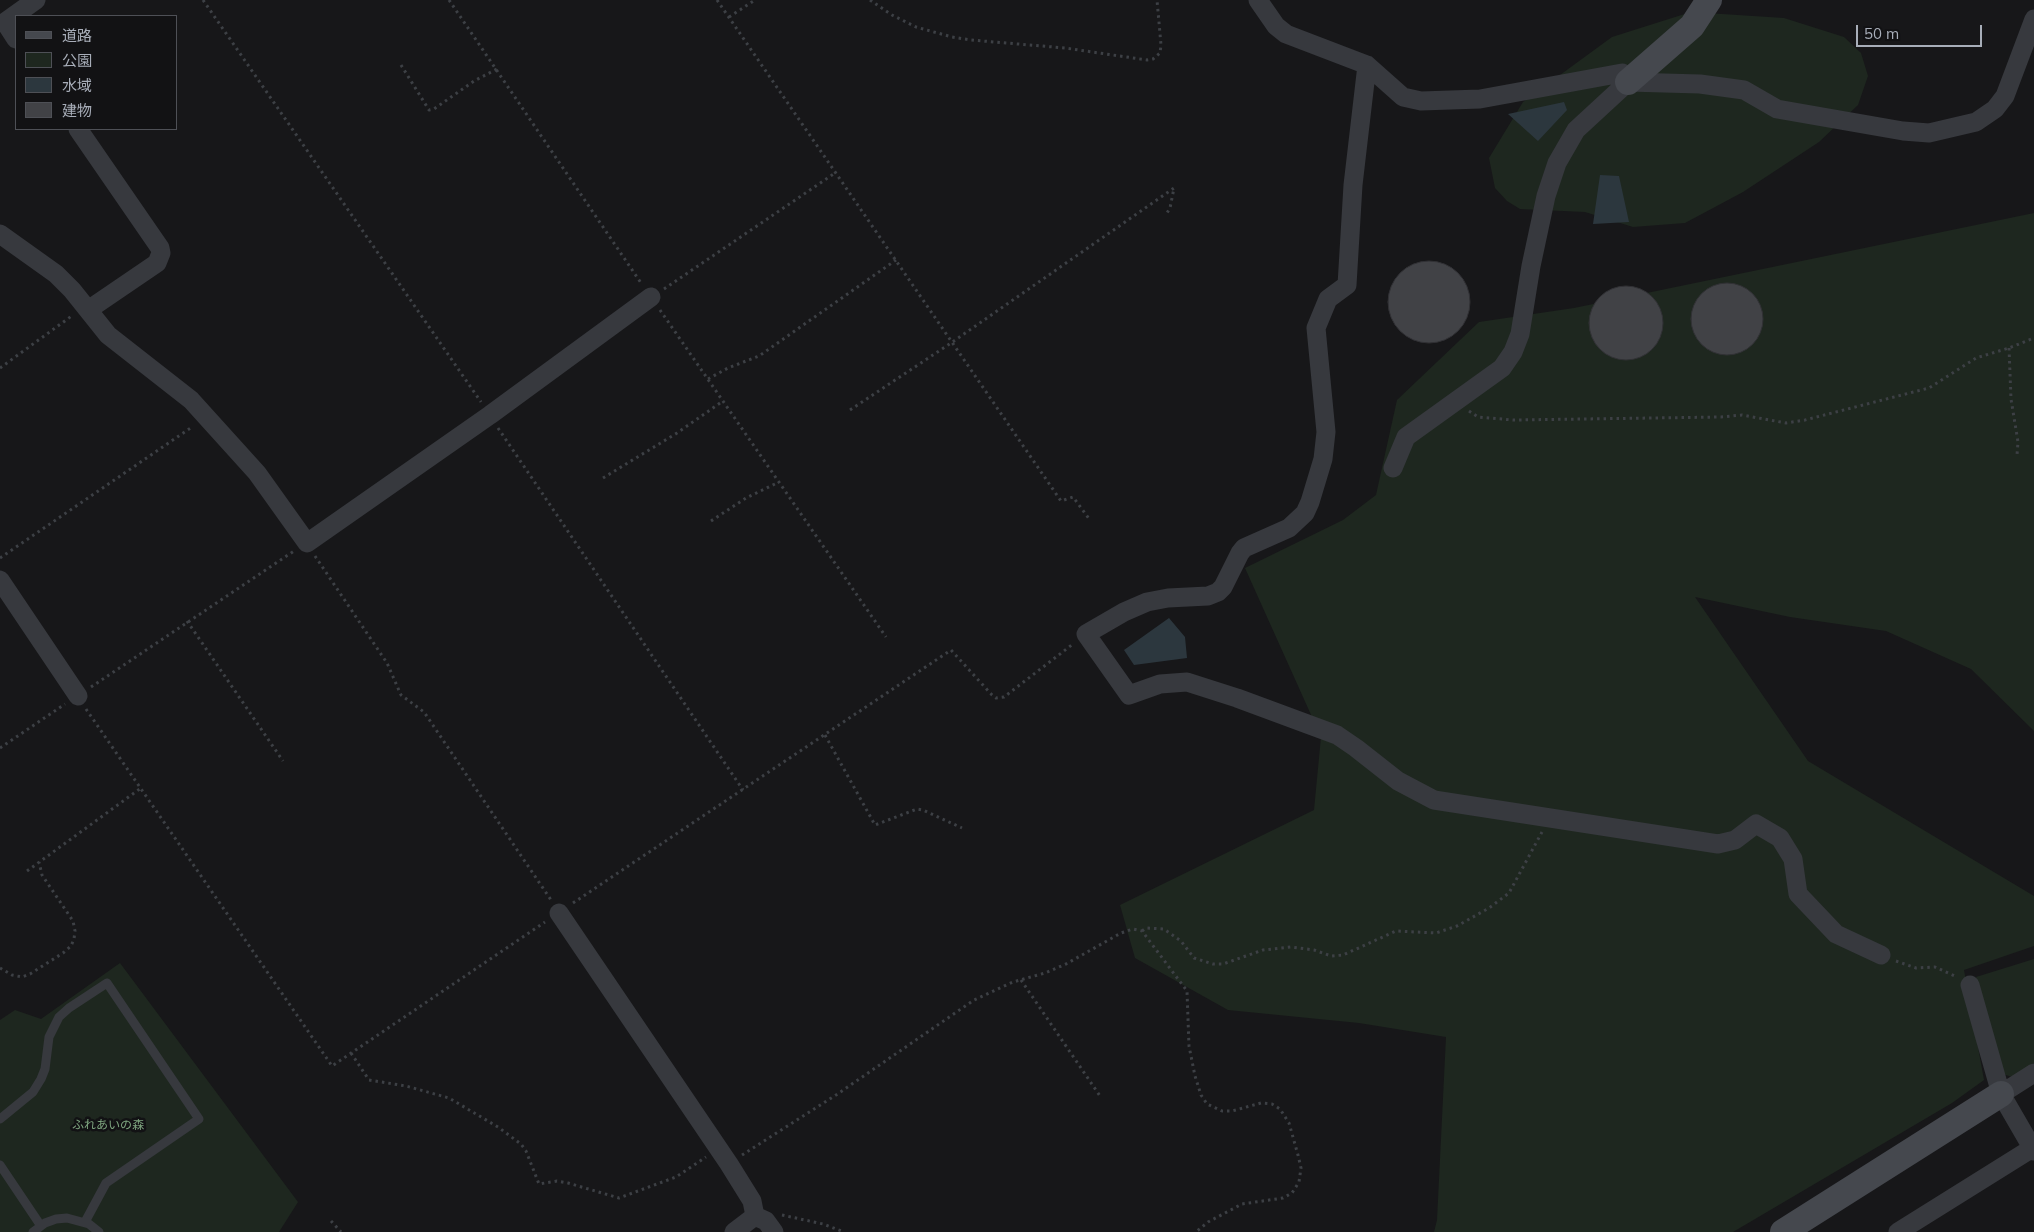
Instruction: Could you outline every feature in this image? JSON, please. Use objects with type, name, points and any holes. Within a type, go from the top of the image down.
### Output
[{"type":"street","points":[[15,38],[4,22],[36,0]]},
{"type":"street","points":[[1258,0],[1276,26],[1286,34],[1366,65],[1403,97],[1421,101],[1480,99],[1622,73],[1628,82]]},
{"type":"street","points":[[1393,468],[1406,437],[1502,368],[1513,352],[1520,334],[1531,266],[1546,196],[1557,163],[1576,130],[1692,26],[1709,0]]},
{"type":"street","points":[[1628,82],[1700,84],[1744,90],[1777,109],[1903,131],[1929,133],[1976,122],[1995,109],[2005,96],[2034,19]]},
{"type":"street","points":[[1366,65],[1353,185],[1347,285],[1328,299],[1316,328],[1326,432],[1323,459],[1308,507],[1299,520],[1289,528],[1244,548],[1223,587],[1218,592],[1208,596],[1168,598],[1147,602],[1124,612],[1086,634],[1129,695],[1160,684],[1187,682],[1237,698],[1337,735],[1398,782],[1434,800],[1718,844],[1735,840],[1756,824],[1780,838],[1794,859],[1798,894],[1836,934],[1881,955]]},
{"type":"street","points":[[79,130],[160,248],[161,253],[156,263],[86,308]]},
{"type":"street","points":[[0,234],[56,274],[72,290],[108,335],[191,400],[257,473],[307,543],[490,415],[651,297]]},
{"type":"street","points":[[0,580],[78,696]]},
{"type":"street","points":[[559,913],[729,1164],[765,1223],[734,1232]]},
{"type":"street","points":[[1898,1232],[2033,1148],[2001,1094],[1970,985]]},
{"type":"street","points":[[1783,1232],[2034,1074]]},
{"type":"lane","points":[[0,1119],[33,1092],[41,1079],[45,1069],[49,1037],[59,1017],[69,1008],[107,983],[199,1119],[106,1183],[85,1222]]},
{"type":"lane","points":[[0,1165],[41,1226]]},
{"type":"lane","points":[[33,1232],[56,1219],[68,1218],[85,1222],[99,1232]]},
{"type":"path","points":[[203,0],[490,415],[743,790]]},
{"type":"path","points":[[449,0],[886,637]]},
{"type":"path","points":[[717,0],[1060,501],[1073,497],[1090,520]]},
{"type":"path","points":[[728,17],[755,0]]},
{"type":"path","points":[[870,0],[892,15],[916,27],[942,35],[971,40],[1066,48],[1147,60],[1153,59],[1160,54],[1162,45],[1157,0]]},
{"type":"path","points":[[401,65],[429,110],[434,110],[474,81],[497,69]]},
{"type":"path","points":[[651,297],[835,173]]},
{"type":"path","points":[[850,410],[951,343],[1174,188],[1170,208],[1166,213]]},
{"type":"path","points":[[708,379],[728,368],[759,356],[896,260]]},
{"type":"path","points":[[0,368],[86,308]]},
{"type":"path","points":[[1460,398],[1470,412],[1478,417],[1514,420],[1742,415],[1786,423],[1814,418],[1929,388],[1976,358],[2034,338]]},
{"type":"path","points":[[2008,348],[2011,399],[2018,442],[2017,456]]},
{"type":"path","points":[[603,478],[677,433],[723,401]]},
{"type":"path","points":[[0,558],[207,417]]},
{"type":"path","points":[[711,521],[746,498],[779,482]]},
{"type":"path","points":[[0,748],[187,621],[307,543],[387,663],[401,695],[424,712],[559,913]]},
{"type":"path","points":[[187,621],[283,762]]},
{"type":"path","points":[[78,696],[332,1066],[950,650],[996,698],[1004,697],[1086,634]]},
{"type":"path","points":[[825,734],[875,825],[917,809],[962,828]]},
{"type":"path","points":[[27,871],[141,788]]},
{"type":"path","points":[[1142,931],[1146,928],[1164,929],[1181,941],[1194,958],[1214,964],[1223,964],[1263,950],[1291,947],[1314,950],[1331,956],[1343,956],[1396,931],[1436,933],[1457,926],[1489,908],[1509,892],[1551,817]]},
{"type":"path","points":[[0,968],[22,977],[30,974],[64,953],[71,946],[74,939],[73,921],[42,875],[39,862]]},
{"type":"path","points":[[729,1164],[836,1095],[955,1011],[974,1000],[1021,980],[1066,964],[1121,933],[1133,929],[1142,931],[1186,991],[1189,1046],[1195,1076],[1201,1095],[1207,1104],[1222,1111],[1261,1103],[1272,1104],[1280,1109],[1289,1123],[1301,1168],[1299,1182],[1292,1193],[1283,1198],[1242,1204],[1208,1222],[1196,1232]]},
{"type":"path","points":[[1881,955],[1916,968],[1935,967],[1970,985]]},
{"type":"path","points":[[1021,980],[1100,1096]]},
{"type":"path","points":[[351,1053],[369,1080],[406,1086],[449,1098],[498,1126],[520,1144],[526,1152],[539,1184],[557,1181],[619,1198],[676,1177],[718,1148]]},
{"type":"path","points":[[765,1223],[780,1215],[824,1224],[844,1232]]},
{"type":"path","points":[[331,1221],[341,1232]]},
{"type":"green space","points":[[1691,12],[1784,18],[1844,37],[1861,53],[1868,76],[1858,105],[1819,142],[1743,192],[1685,223],[1633,227],[1585,212],[1520,209],[1507,201],[1495,188],[1489,158],[1523,102],[1612,37]]},
{"type":"green space","points":[[2034,213],[2034,731],[1971,669],[1886,631],[1790,617],[1695,597],[1808,761],[2034,896],[2034,946],[1964,970],[1984,1080],[1952,1103],[1733,1232],[1434,1232],[1437,1220],[1446,1037],[1359,1023],[1228,1010],[1135,958],[1120,905],[1314,810],[1321,737],[1245,568],[1343,520],[1376,495],[1397,400],[1479,322],[1574,308]]},
{"type":"green space","points":[[2034,959],[2034,1063],[2012,1077],[2003,1074],[1976,977]]},
{"type":"green space","name":"ふれあいの森","points":[[120,963],[298,1202],[279,1232],[0,1232],[0,1020],[15,1010],[41,1019]]},
{"type":"water","points":[[1564,102],[1567,110],[1538,141],[1508,114]]},
{"type":"water","points":[[1600,175],[1619,176],[1629,222],[1593,224]]},
{"type":"water","points":[[1169,618],[1185,637],[1187,658],[1134,665],[1124,650]]},
{"type":"building","points":[[1429,261],[1445,264],[1458,273],[1467,286],[1470,302],[1467,318],[1458,331],[1445,340],[1429,343],[1413,340],[1400,331],[1391,318],[1388,302],[1391,286],[1400,273],[1413,264]]},
{"type":"building","points":[[1734,283],[1753,293],[1761,305],[1763,319],[1761,333],[1753,345],[1741,353],[1720,355],[1701,345],[1693,333],[1691,312],[1701,293],[1713,285]]},
{"type":"building","points":[[1626,286],[1647,292],[1657,302],[1663,323],[1657,344],[1647,354],[1626,360],[1605,354],[1595,344],[1589,323],[1595,302],[1605,292]]}]
